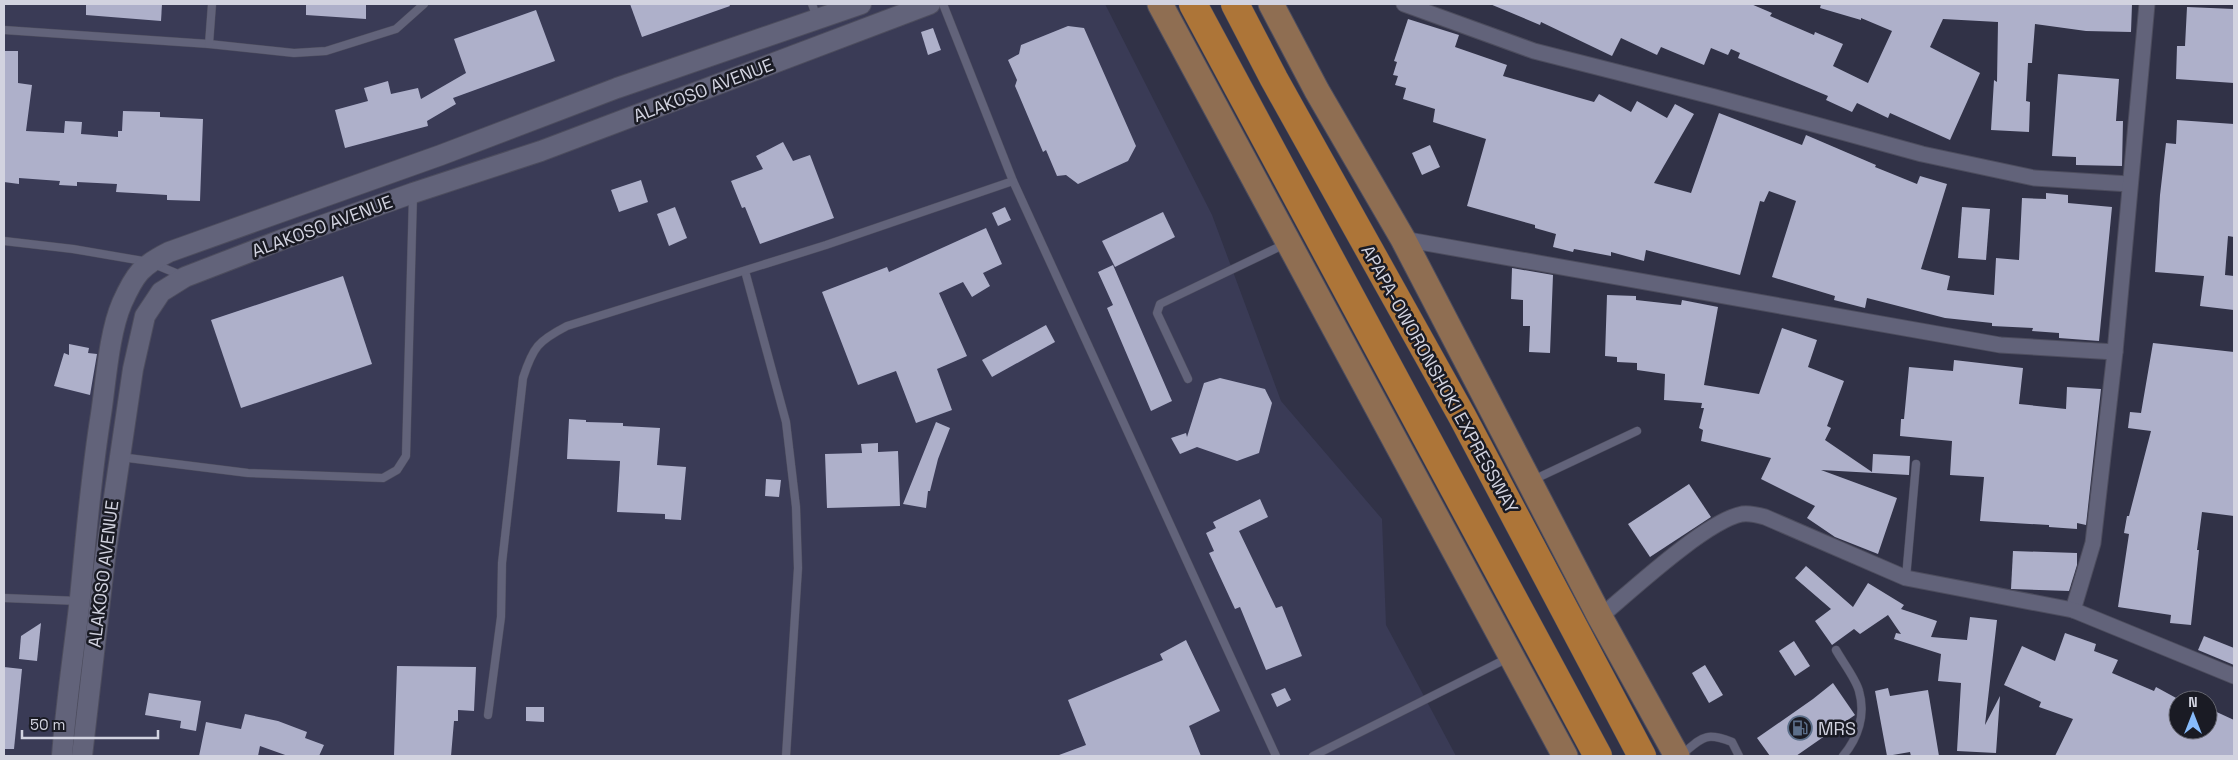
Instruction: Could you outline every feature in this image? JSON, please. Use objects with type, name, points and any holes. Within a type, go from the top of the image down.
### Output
[{"type":"highway","points":[[1193,4],[1598,756]]},
{"type":"highway","name":"APAPA-OWORONSHOKI EXPRESSWAY","points":[[1235,4],[1274,79],[1466,425],[1642,756]]},
{"type":"main road","points":[[1160,4],[1565,756]]},
{"type":"main road","name":"APAPA-OWORONSHOKI EXPRESSWAY","points":[[1270,4],[1317,91],[1403,239],[1600,616],[1678,756]]},
{"type":"street","name":"ALAKOSO AVENUE","points":[[82,756],[90,602],[93,464],[112,342],[122,304],[139,270],[148,262],[169,252],[441,155],[814,11],[861,4]]},
{"type":"street","name":"ALAKOSO AVENUE","points":[[62,756],[66,706],[90,602],[143,321],[153,302],[161,292],[185,276],[413,192],[541,151],[930,4]]},
{"type":"street","points":[[1404,4],[1534,51],[1715,96],[1922,154],[2034,178],[2129,184]]},
{"type":"street","points":[[2073,610],[2092,543],[2115,352],[2147,4]]},
{"type":"street","points":[[1403,239],[1800,308],[1924,333],[1980,342],[2000,345],[2115,352]]},
{"type":"street","points":[[1600,616],[1699,537],[1721,522],[1743,514],[1765,517],[1906,578],[2073,610],[2234,676]]},
{"type":"lane","points":[[209,44],[212,4]]},
{"type":"lane","points":[[4,30],[209,44],[294,53],[326,51],[396,28],[424,4]]},
{"type":"lane","points":[[943,4],[1013,181],[1276,756]]},
{"type":"lane","points":[[488,715],[501,616],[502,563],[523,378],[530,356],[544,338],[567,326],[745,271],[1013,181]]},
{"type":"lane","points":[[118,457],[248,473],[383,478],[396,470],[406,456],[413,192]]},
{"type":"lane","points":[[4,241],[73,248],[148,262],[185,276]]},
{"type":"lane","points":[[1188,378],[1157,313],[1160,304],[1289,242]]},
{"type":"lane","points":[[745,271],[786,422],[796,507],[798,568],[786,756]]},
{"type":"lane","points":[[1529,482],[1637,432]]},
{"type":"lane","points":[[1906,578],[1916,464]]},
{"type":"lane","points":[[4,598],[90,602]]},
{"type":"lane","points":[[1836,650],[1859,690],[1861,724],[1851,746],[1843,756]]},
{"type":"lane","points":[[1313,756],[1512,656]]},
{"type":"lane","points":[[1678,756],[1701,739],[1714,735],[1732,742],[1739,756]]},
{"type":"shaded area","points":[[4,4],[1105,4],[1212,215],[1281,401],[1382,519],[1386,625],[1456,756],[4,756]]},
{"type":"building","points":[[86,4],[162,4],[161,21],[86,15]]},
{"type":"building","points":[[306,4],[366,4],[366,19],[306,15]]},
{"type":"building","points":[[630,4],[729,4],[730,6],[642,37]]},
{"type":"building","points":[[1490,4],[1751,4],[1772,13],[1770,16],[1814,35],[1815,32],[1843,44],[1833,66],[1868,83],[1892,31],[1861,18],[1861,20],[1820,8],[1821,4],[2132,4],[2131,32],[2086,31],[2035,24],[2032,63],[2028,63],[2026,101],[2030,102],[2029,132],[1991,130],[1994,80],[1997,82],[1998,22],[1943,19],[1930,47],[1980,73],[1950,140],[1890,113],[1888,118],[1857,103],[1852,112],[1826,100],[1828,96],[1738,58],[1740,53],[1731,49],[1728,55],[1711,48],[1704,65],[1661,47],[1657,55],[1621,38],[1612,56],[1541,22],[1540,25]]},
{"type":"building","points":[[2187,7],[2234,9],[2234,83],[2176,79],[2177,46],[2185,46]]},
{"type":"building","points":[[536,10],[555,61],[453,98],[456,104],[427,121],[428,126],[345,148],[335,110],[368,101],[364,88],[388,81],[391,94],[418,88],[421,99],[466,73],[454,39]]},
{"type":"building","points":[[1408,19],[1459,35],[1455,47],[1507,65],[1503,76],[1594,102],[1599,94],[1631,112],[1637,101],[1667,118],[1675,104],[1694,114],[1654,183],[1691,193],[1719,113],[1802,145],[1806,135],[1917,184],[1920,176],[1947,184],[1921,269],[1950,276],[1947,290],[1994,295],[1996,258],[2019,260],[2022,198],[2046,199],[2046,193],[2068,195],[2068,203],[2112,207],[2099,341],[2059,338],[2059,333],[2032,331],[2033,328],[1992,326],[1992,323],[1945,318],[1867,298],[1865,308],[1834,300],[1835,296],[1772,277],[1796,201],[1769,191],[1764,202],[1760,201],[1740,275],[1646,250],[1644,261],[1611,252],[1611,256],[1574,249],[1573,252],[1553,247],[1556,234],[1535,228],[1535,225],[1467,206],[1486,139],[1433,122],[1435,109],[1403,99],[1406,88],[1395,85],[1398,76],[1393,75],[1397,62],[1394,61]]},
{"type":"building","points":[[1068,26],[1084,28],[1136,146],[1128,161],[1078,184],[1066,175],[1057,176],[1046,150],[1043,152],[1015,86],[1017,80],[1008,60],[1019,54],[1021,45]]},
{"type":"building","points":[[933,28],[941,50],[928,55],[921,32]]},
{"type":"building","points":[[4,51],[18,51],[18,83],[32,85],[26,131],[64,133],[65,121],[82,122],[81,134],[118,137],[118,131],[122,131],[123,111],[160,112],[160,117],[203,119],[200,201],[167,200],[167,195],[116,192],[117,184],[77,182],[77,186],[59,185],[60,181],[19,178],[19,184],[4,182]]},
{"type":"building","points":[[2058,74],[2119,79],[2116,121],[2123,121],[2122,166],[2076,165],[2076,157],[2052,156]]},
{"type":"building","points":[[2177,120],[2234,124],[2234,237],[2228,236],[2225,275],[2234,276],[2234,310],[2200,306],[2204,276],[2155,272],[2160,195],[2166,143],[2176,144]]},
{"type":"building","points":[[783,142],[793,161],[810,155],[834,218],[760,244],[745,207],[742,208],[731,181],[763,169],[756,156]]},
{"type":"building","points":[[1430,145],[1440,167],[1422,175],[1412,153]]},
{"type":"building","points":[[641,180],[648,202],[619,212],[611,190]]},
{"type":"building","points":[[675,207],[687,238],[669,246],[657,214]]},
{"type":"building","points":[[1005,207],[1011,220],[998,226],[992,213]]},
{"type":"building","points":[[1962,207],[1990,209],[1986,260],[1958,258]]},
{"type":"building","points":[[1163,212],[1175,237],[1115,267],[1102,241]]},
{"type":"building","points":[[986,228],[1002,264],[983,273],[990,286],[972,297],[963,282],[939,293],[967,356],[937,369],[952,410],[916,423],[896,371],[858,385],[822,292],[887,267],[889,272]]},
{"type":"building","points":[[1113,265],[1172,401],[1151,411],[1107,308],[1113,305],[1098,272]]},
{"type":"building","points":[[1512,268],[1553,275],[1550,353],[1529,352],[1530,326],[1523,326],[1523,300],[1511,299]]},
{"type":"building","points":[[343,276],[372,364],[241,408],[211,320]]},
{"type":"building","points":[[1607,295],[1636,296],[1636,300],[1681,305],[1682,300],[1718,307],[1704,385],[1759,394],[1782,328],[1817,340],[1808,367],[1844,381],[1827,426],[1831,428],[1825,440],[1872,472],[1873,454],[1910,456],[1909,475],[1821,470],[1897,498],[1878,554],[1835,537],[1807,518],[1815,506],[1761,479],[1771,458],[1701,441],[1703,430],[1699,428],[1704,408],[1701,408],[1702,403],[1664,400],[1665,374],[1637,370],[1637,363],[1617,362],[1617,357],[1605,356]]},
{"type":"building","points":[[1046,325],[1055,342],[992,377],[982,360]]},
{"type":"building","points":[[2153,343],[2234,352],[2234,516],[2202,512],[2191,625],[2170,623],[2171,615],[2118,607],[2129,534],[2124,533],[2127,516],[2129,516],[2151,431],[2128,428],[2130,412],[2141,413]]},
{"type":"building","points":[[69,344],[89,348],[88,353],[97,354],[90,395],[54,386],[64,353],[69,355]]},
{"type":"building","points":[[1954,360],[2023,368],[2019,404],[2066,409],[2067,387],[2101,389],[2086,525],[2077,523],[2077,529],[2049,527],[2049,525],[1980,521],[1984,477],[1950,475],[1952,441],[1900,436],[1901,419],[1904,419],[1909,367],[1953,371]]},
{"type":"building","points":[[1220,378],[1265,389],[1272,403],[1259,453],[1237,461],[1197,447],[1180,454],[1171,438],[1186,433],[1187,437],[1204,383]]},
{"type":"building","points":[[569,419],[586,420],[586,422],[623,423],[623,426],[660,428],[657,465],[686,467],[681,520],[665,519],[665,514],[617,512],[620,461],[567,459]]},
{"type":"building","points":[[936,422],[950,428],[938,459],[930,491],[928,491],[926,508],[903,504]]},
{"type":"building","points":[[878,443],[878,452],[898,451],[900,506],[827,508],[825,454],[862,453],[861,444]]},
{"type":"building","points":[[766,479],[781,480],[779,497],[765,496]]},
{"type":"building","points":[[1689,484],[1711,517],[1650,557],[1628,524]]},
{"type":"building","points":[[1260,499],[1268,517],[1239,531],[1276,608],[1282,606],[1302,656],[1266,670],[1240,607],[1235,609],[1209,553],[1214,551],[1206,533],[1216,528],[1213,522]]},
{"type":"building","points":[[2013,551],[2077,553],[2077,565],[2069,591],[2011,589]]},
{"type":"building","points":[[1806,566],[1853,607],[1868,583],[1904,605],[1901,609],[1937,621],[1931,637],[1967,640],[1970,617],[1997,620],[1985,725],[2000,696],[1996,753],[1957,751],[1961,683],[1938,681],[1941,654],[1894,639],[1896,633],[1901,634],[1888,615],[1860,634],[1854,629],[1832,645],[1815,621],[1831,609],[1795,578]]},
{"type":"building","points":[[41,623],[37,661],[19,659],[21,636]]},
{"type":"building","points":[[2065,633],[2096,644],[2094,651],[2118,660],[2112,673],[2154,691],[2156,687],[2168,694],[2168,740],[2218,740],[2218,713],[2234,720],[2234,756],[2055,756],[2073,719],[2039,707],[2041,702],[2004,685],[2022,646],[2055,661]]},
{"type":"building","points":[[2204,636],[2234,648],[2234,665],[2198,650]]},
{"type":"building","points":[[1186,640],[1220,711],[1189,726],[1201,756],[1059,755],[1086,745],[1068,700],[1163,660],[1160,654]]},
{"type":"building","points":[[1794,641],[1810,666],[1795,676],[1779,651]]},
{"type":"building","points":[[1705,665],[1723,695],[1709,703],[1692,673]]},
{"type":"building","points":[[397,666],[476,667],[474,711],[458,710],[458,721],[454,721],[451,756],[394,756]]},
{"type":"building","points":[[4,667],[22,669],[14,749],[4,749]]},
{"type":"building","points":[[1833,683],[1855,715],[1796,756],[1770,756],[1757,738]]},
{"type":"building","points":[[1285,688],[1291,700],[1277,707],[1271,694]]},
{"type":"building","points":[[1888,688],[1890,696],[1928,690],[1939,756],[1911,756],[1910,752],[1887,756],[1875,691]]},
{"type":"building","points":[[149,693],[201,701],[196,731],[180,728],[181,721],[145,715]]},
{"type":"building","points":[[526,707],[544,707],[544,722],[526,721]]},
{"type":"building","points":[[245,714],[278,721],[307,732],[305,738],[324,745],[319,756],[288,756],[260,746],[258,756],[199,756],[206,722],[241,729]]},
{"type":"place","name":"MRS","points":[[1800,728]]}]
